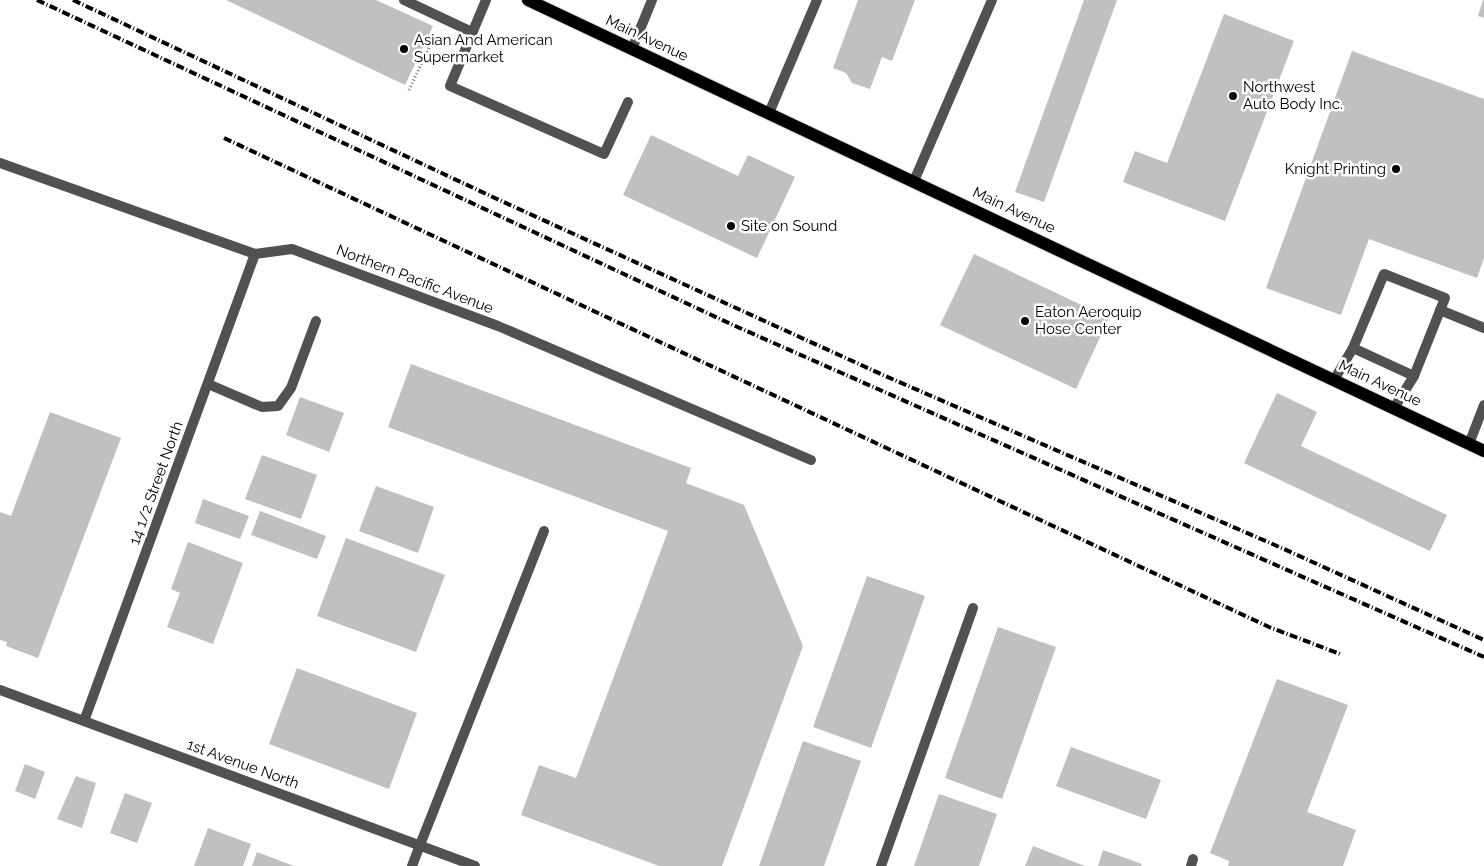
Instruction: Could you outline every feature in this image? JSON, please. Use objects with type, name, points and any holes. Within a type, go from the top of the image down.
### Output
[{"type":"main road","name":"Main Avenue","points":[[528,0],[1484,451]]},
{"type":"street","points":[[404,0],[472,32]]},
{"type":"street","points":[[486,0],[450,86],[604,154],[628,102]]},
{"type":"street","points":[[632,49],[652,0]]},
{"type":"street","points":[[769,113],[817,0]]},
{"type":"street","points":[[914,181],[992,0]]},
{"type":"street","name":"Northern Pacific Avenue","points":[[0,163],[255,254],[292,249],[498,326],[811,460]]},
{"type":"street","name":"14 1/2 Street North","points":[[84,721],[255,254]]},
{"type":"street","points":[[1334,380],[1353,348],[1384,274],[1445,298],[1414,376],[1394,408]]},
{"type":"street","points":[[1440,310],[1484,328]]},
{"type":"street","points":[[208,384],[262,407],[278,406],[291,388],[316,321]]},
{"type":"street","points":[[1353,348],[1414,376]]},
{"type":"street","points":[[1469,444],[1484,405]]},
{"type":"street","points":[[412,866],[544,531]]},
{"type":"street","points":[[881,866],[973,608]]},
{"type":"street","name":"1st Avenue North","points":[[0,690],[475,866]]},
{"type":"path","points":[[409,90],[443,19]]},
{"type":"building","points":[[226,0],[376,0],[433,26],[405,85]]},
{"type":"building","points":[[858,0],[915,0],[892,61],[882,57],[870,89],[852,83],[846,73],[833,68]]},
{"type":"building","points":[[1084,0],[1117,0],[1044,202],[1015,192]]},
{"type":"building","points":[[1484,0],[1484,18],[1478,16]]},
{"type":"building","name":"Northwest Auto Body Inc.","points":[[1224,14],[1294,41],[1225,221],[1123,182],[1135,151],[1167,163]]},
{"type":"building","name":"Knight Printing","points":[[1352,51],[1484,99],[1484,258],[1477,278],[1369,239],[1341,315],[1266,288]]},
{"type":"building","name":"Site on Sound","points":[[651,135],[738,176],[748,155],[795,177],[757,258],[623,195]]},
{"type":"building","name":"Eaton Aeroquip Hose Center","points":[[974,254],[1109,318],[1076,389],[940,325]]},
{"type":"building","points":[[411,364],[691,468],[686,483],[744,505],[803,646],[722,866],[659,866],[521,815],[539,765],[576,778],[668,531],[388,427]]},
{"type":"building","points":[[1277,393],[1317,412],[1301,446],[1447,515],[1430,551],[1244,463]]},
{"type":"building","points":[[300,397],[344,413],[329,452],[286,435]]},
{"type":"building","points":[[50,412],[121,438],[38,658],[6,646],[7,642],[0,640],[0,512],[11,516]]},
{"type":"building","points":[[262,455],[317,475],[301,519],[245,499]]},
{"type":"building","points":[[376,486],[434,507],[418,553],[359,531]]},
{"type":"building","points":[[203,499],[249,516],[240,539],[195,523]]},
{"type":"building","points":[[260,511],[326,536],[317,559],[251,535]]},
{"type":"building","points":[[346,538],[445,575],[416,652],[317,616]]},
{"type":"building","points":[[188,542],[243,563],[213,644],[167,627],[180,593],[171,589]]},
{"type":"building","points":[[867,576],[925,596],[871,748],[813,727]]},
{"type":"building","points":[[998,627],[1056,647],[1002,799],[945,778]]},
{"type":"building","points":[[297,668],[417,713],[389,789],[269,744]]},
{"type":"building","points":[[1277,679],[1348,705],[1307,812],[1356,830],[1343,866],[1228,866],[1229,861],[1210,853]]},
{"type":"building","points":[[803,741],[861,761],[824,866],[759,866]]},
{"type":"building","points":[[1071,747],[1161,780],[1146,819],[1056,786]]},
{"type":"building","points":[[25,764],[45,772],[35,799],[15,791]]},
{"type":"building","points":[[76,776],[96,783],[82,828],[57,819]]},
{"type":"building","points":[[125,793],[152,803],[137,843],[110,833]]},
{"type":"building","points":[[939,794],[997,814],[979,866],[914,866]]},
{"type":"building","points":[[208,828],[251,844],[243,866],[194,866]]},
{"type":"building","points":[[1033,846],[1085,866],[1025,866]]},
{"type":"building","points":[[1103,850],[1142,864],[1141,866],[1098,866]]},
{"type":"building","points":[[257,852],[294,866],[252,866]]},
{"type":"railway","points":[[37,0],[733,325],[1484,657]]},
{"type":"railway","points":[[73,0],[497,199],[883,375],[1284,549],[1484,640]]},
{"type":"railway","points":[[224,138],[1269,627],[1340,654]]},
{"type":"place","name":"Asian And American Supermarket","points":[[404,49]]},
{"type":"place","name":"Northwest Auto Body Inc.","points":[[1233,96]]},
{"type":"place","name":"Knight Printing","points":[[1396,169]]},
{"type":"place","name":"Site on Sound","points":[[731,226]]},
{"type":"place","name":"Eaton Aeroquip Hose Center","points":[[1025,321]]}]
